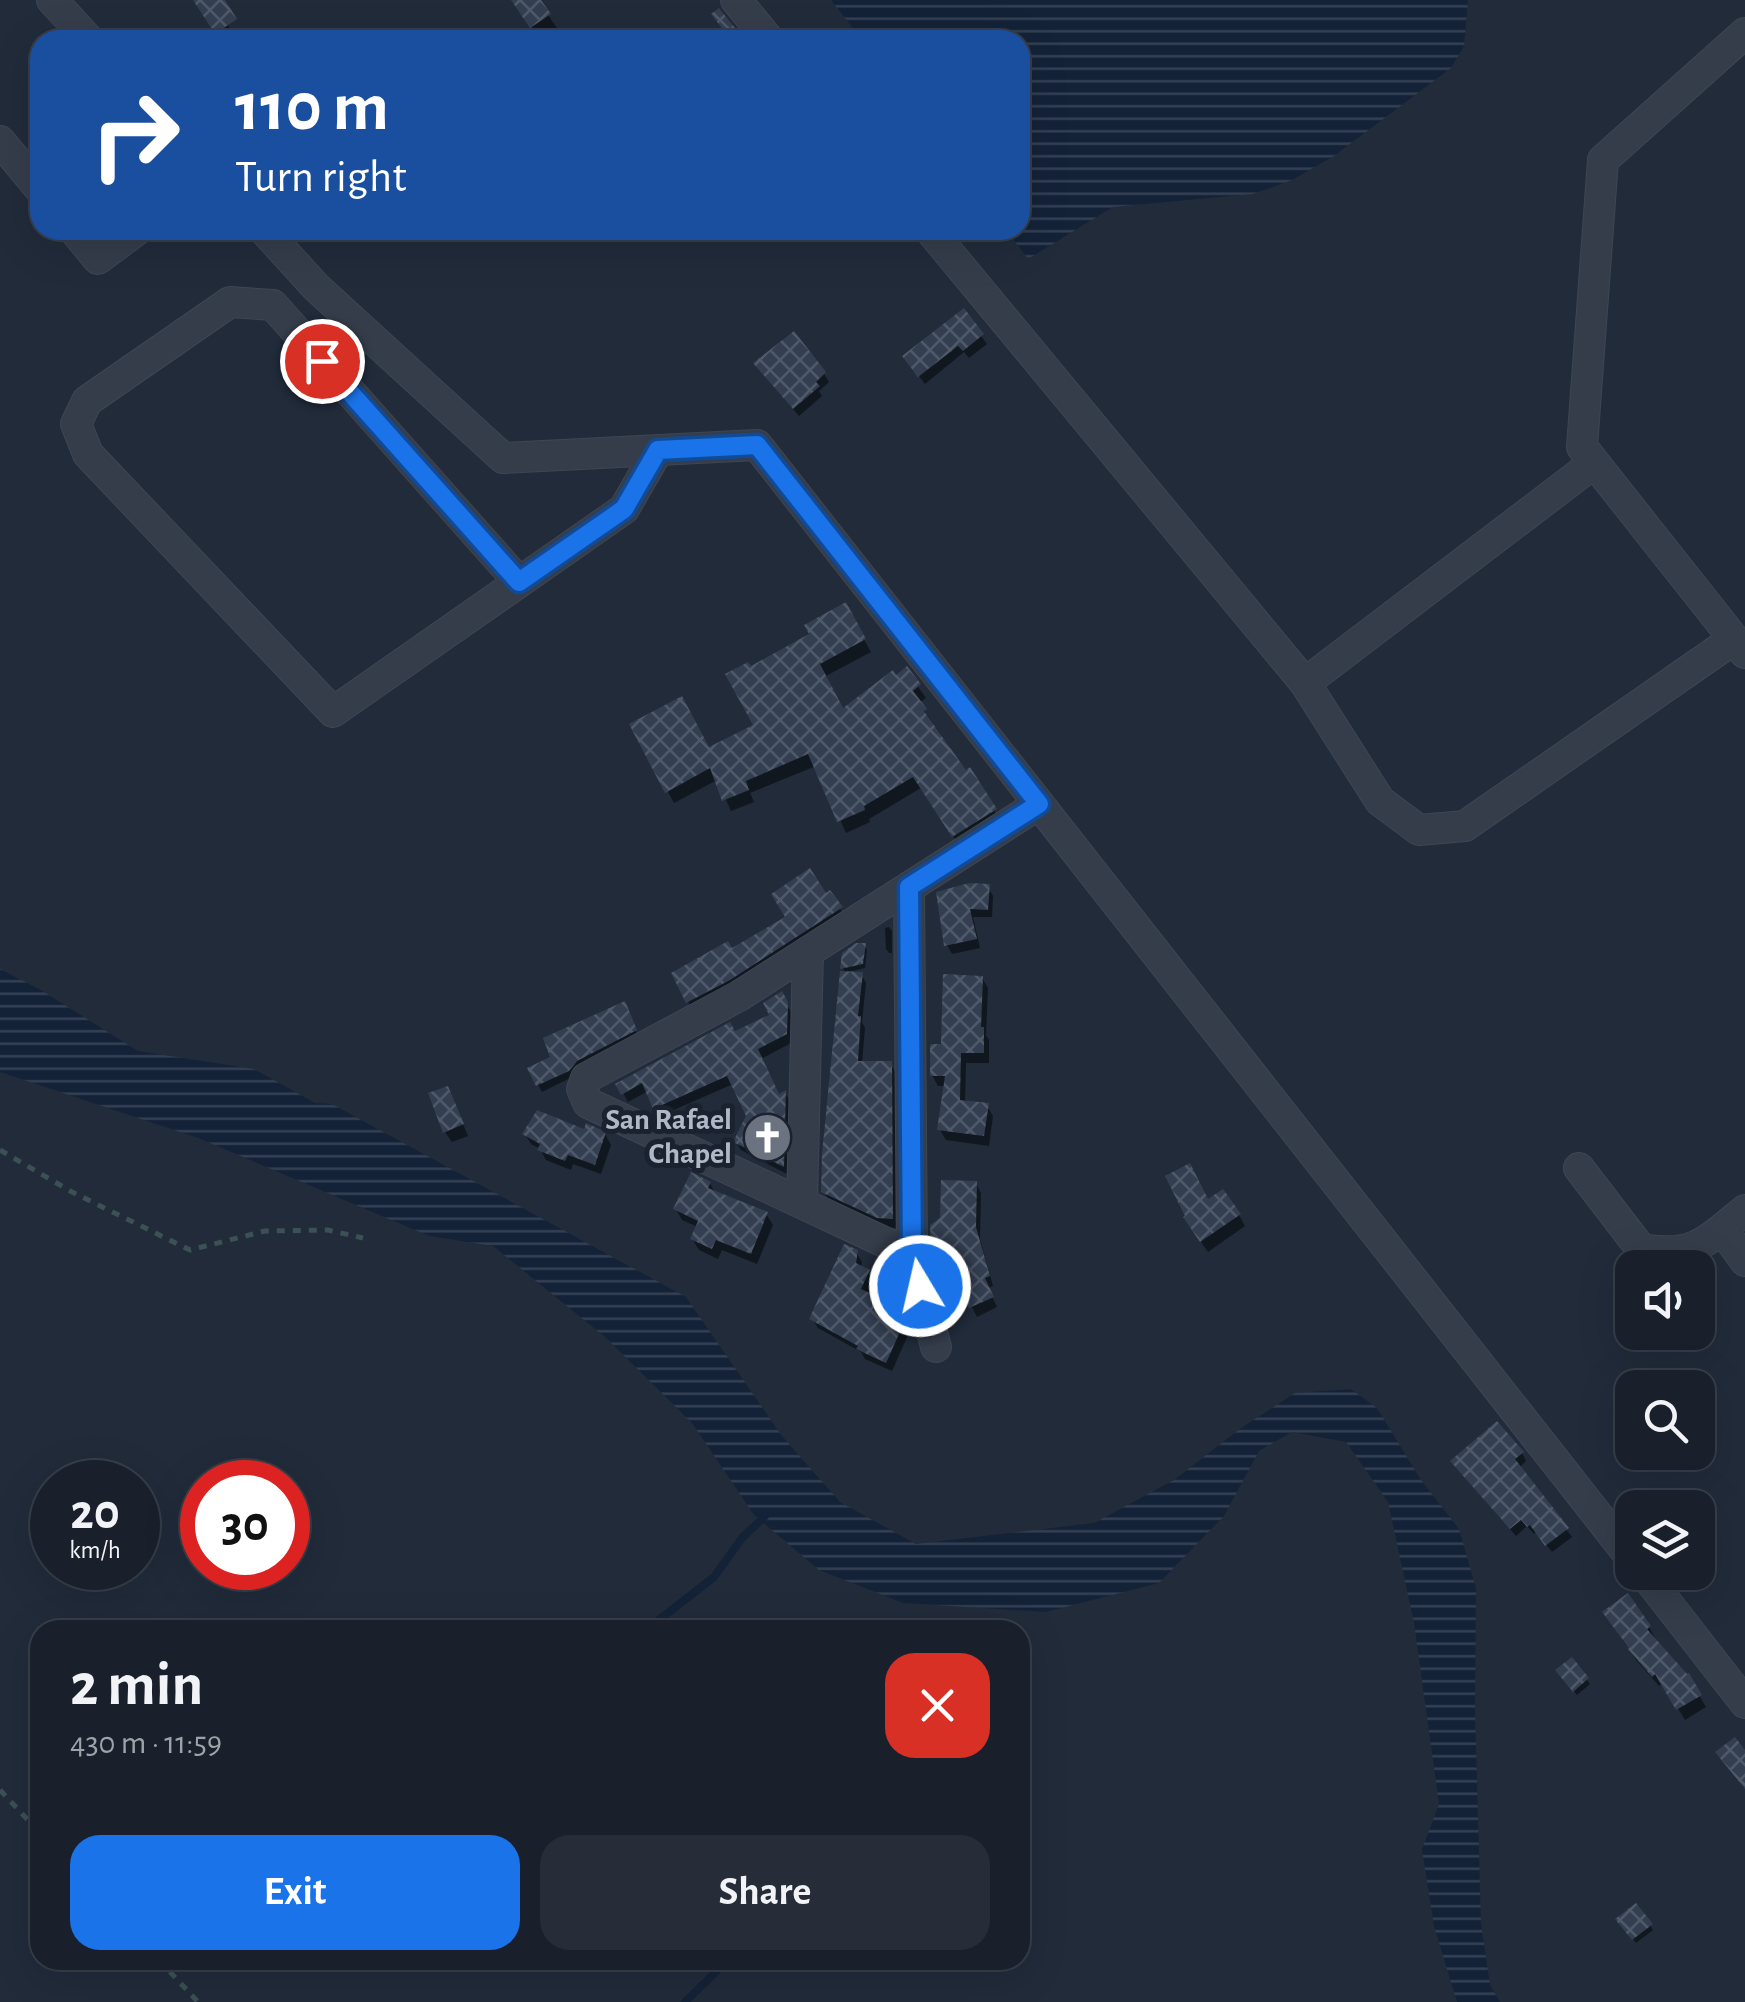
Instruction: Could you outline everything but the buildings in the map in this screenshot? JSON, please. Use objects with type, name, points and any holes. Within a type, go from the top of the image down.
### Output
[{"type":"street","points":[[52,0],[80,30]]},
{"type":"street","points":[[736,0],[761,30]]},
{"type":"street","points":[[938,240],[1305,684],[1380,801],[1419,830],[1465,826],[1739,646],[1582,447],[1603,160],[1745,33]]},
{"type":"street","points":[[0,141],[30,177]]},
{"type":"street","points":[[82,240],[98,259],[124,240]]},
{"type":"street","points":[[273,240],[316,287],[503,458],[757,445],[1615,1538]]},
{"type":"street","points":[[519,582],[273,306],[230,302],[87,401],[76,424],[88,454],[333,712],[624,509],[658,450]]},
{"type":"street","points":[[1305,684],[1594,462]]},
{"type":"street","points":[[912,1255],[588,1102],[582,1089],[586,1078],[739,996],[1039,804]]},
{"type":"street","points":[[909,887],[912,1255],[936,1347]]},
{"type":"street","points":[[802,1204],[808,952]]},
{"type":"street","points":[[1579,1168],[1640,1249],[1669,1254],[1705,1243],[1734,1219],[1745,1261]]},
{"type":"street","points":[[1657,1590],[1745,1703]]},
{"type":"path","points":[[0,1150],[72,1192],[190,1250],[265,1231],[328,1230],[363,1238]]},
{"type":"path","points":[[0,1790],[30,1822]]},
{"type":"path","points":[[168,1970],[198,2002]]},
{"type":"water","points":[[831,0],[1468,0],[1464,46],[1451,68],[1334,156],[1292,180],[1253,194],[1113,207],[1028,259],[1014,240],[1030,240],[1030,30],[854,30]]},
{"type":"water","points":[[0,969],[138,1051],[254,1069],[315,1103],[332,1104],[686,1297],[782,1436],[840,1502],[916,1544],[1094,1523],[1174,1480],[1241,1428],[1295,1393],[1351,1389],[1377,1408],[1421,1480],[1459,1529],[1476,1588],[1481,1924],[1490,1985],[1500,2002],[1457,2002],[1434,1926],[1422,1849],[1439,1804],[1414,1623],[1388,1502],[1346,1442],[1292,1432],[1259,1451],[1224,1516],[1159,1583],[1046,1612],[903,1603],[819,1570],[754,1515],[692,1423],[605,1337],[493,1246],[429,1236],[198,1138],[0,1072]]},
{"type":"waterway","points":[[659,1620],[714,1577],[742,1538],[765,1516]]},
{"type":"waterway","points":[[685,2002],[718,1970]]},
{"type":"place","name":"San Rafael Chapel","points":[[767,1137]]},
{"type":"route","points":[[322,361],[519,582],[624,509],[658,450],[757,445],[1039,804],[909,887],[912,1255],[920,1286]]}]
